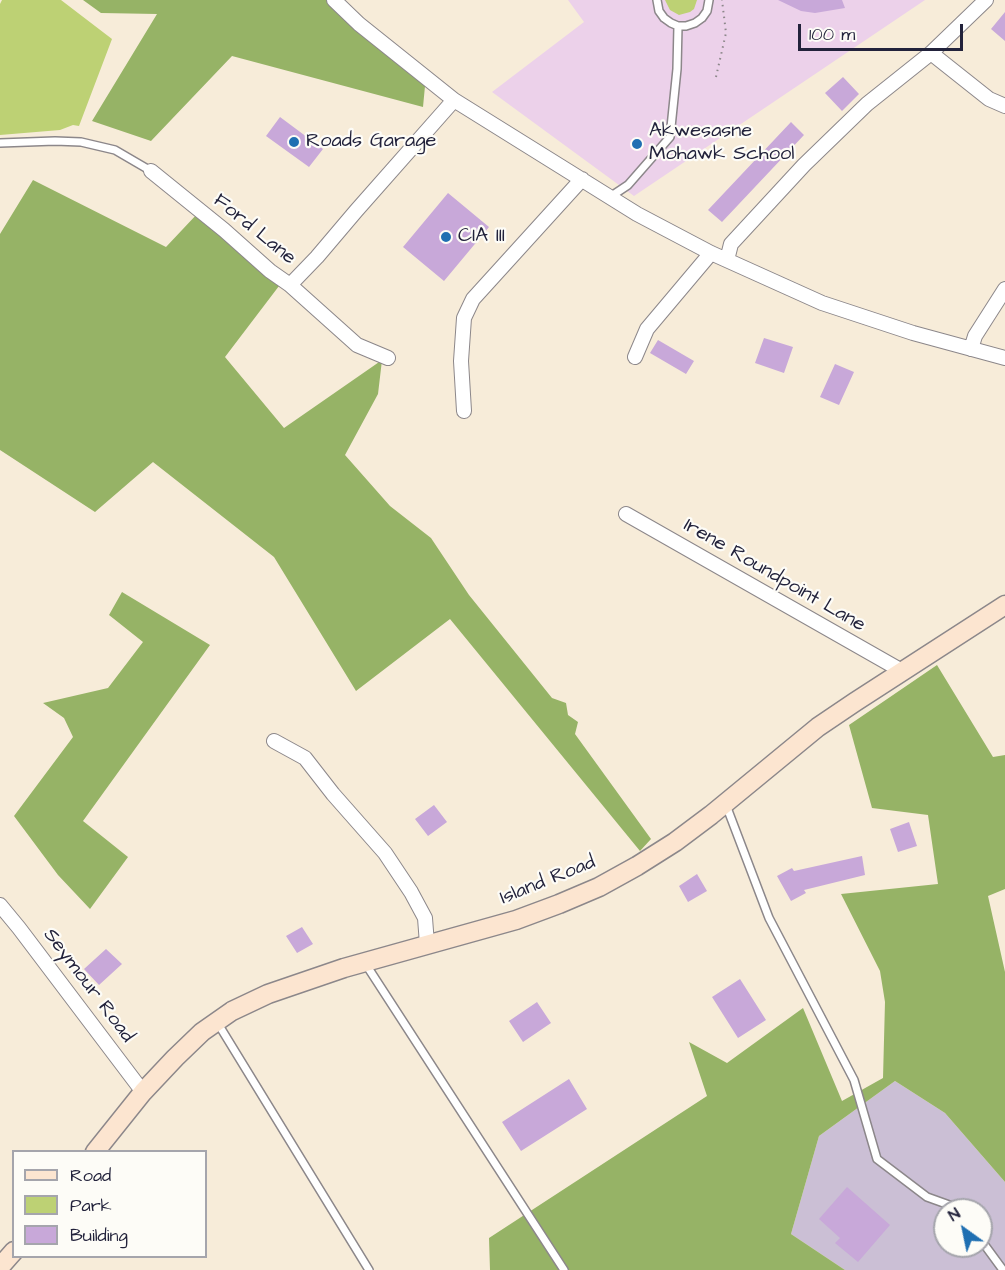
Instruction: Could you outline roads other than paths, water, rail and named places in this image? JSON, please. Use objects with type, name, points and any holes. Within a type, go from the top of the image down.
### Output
[{"type":"street","points":[[334,0],[358,24],[454,100],[637,214],[711,253],[822,303],[913,333],[1005,358]]},
{"type":"street","points":[[727,260],[731,244],[804,165],[867,104],[931,53],[986,0]]},
{"type":"street","points":[[931,53],[988,99],[1005,106]]},
{"type":"street","name":"Ford Lane","points":[[151,171],[270,271],[290,285],[454,100]]},
{"type":"street","points":[[464,411],[461,361],[464,318],[473,299],[582,179]]},
{"type":"street","points":[[635,357],[647,329],[711,253]]},
{"type":"street","points":[[290,285],[357,345],[388,358]]},
{"type":"street","points":[[971,349],[975,336],[1005,289]]},
{"type":"street","name":"Irene Roundpoint Lane","points":[[626,514],[902,671]]},
{"type":"street","name":"Island Road","points":[[97,1150],[143,1092],[182,1051],[202,1032],[232,1011],[268,994],[344,968],[516,920],[599,887],[675,842],[818,728],[1005,605]]},
{"type":"street","points":[[274,741],[305,758],[385,854],[411,891],[424,918],[427,944]]},
{"type":"street","name":"Seymour Road","points":[[0,905],[143,1092]]},
{"type":"street","points":[[0,1267],[12,1253]]},
{"type":"lane","points":[[657,0],[664,18],[678,26],[686,26],[702,18],[709,0]]},
{"type":"lane","points":[[610,197],[628,185],[670,137],[677,69],[678,26]]},
{"type":"lane","name":"Ford Lane","points":[[0,143],[81,142],[115,150],[151,171]]},
{"type":"lane","points":[[726,803],[769,918],[854,1080],[877,1159],[933,1199]]},
{"type":"lane","points":[[365,963],[564,1270]]},
{"type":"lane","points":[[217,1022],[369,1270]]},
{"type":"lane","points":[[993,1256],[1003,1270]]},
{"type":"place","name":"Roads Garage","points":[[294,142]]},
{"type":"place","name":"Akwesasne Mohawk School","points":[[637,144]]},
{"type":"place","name":"CIA III","points":[[446,237]]}]
